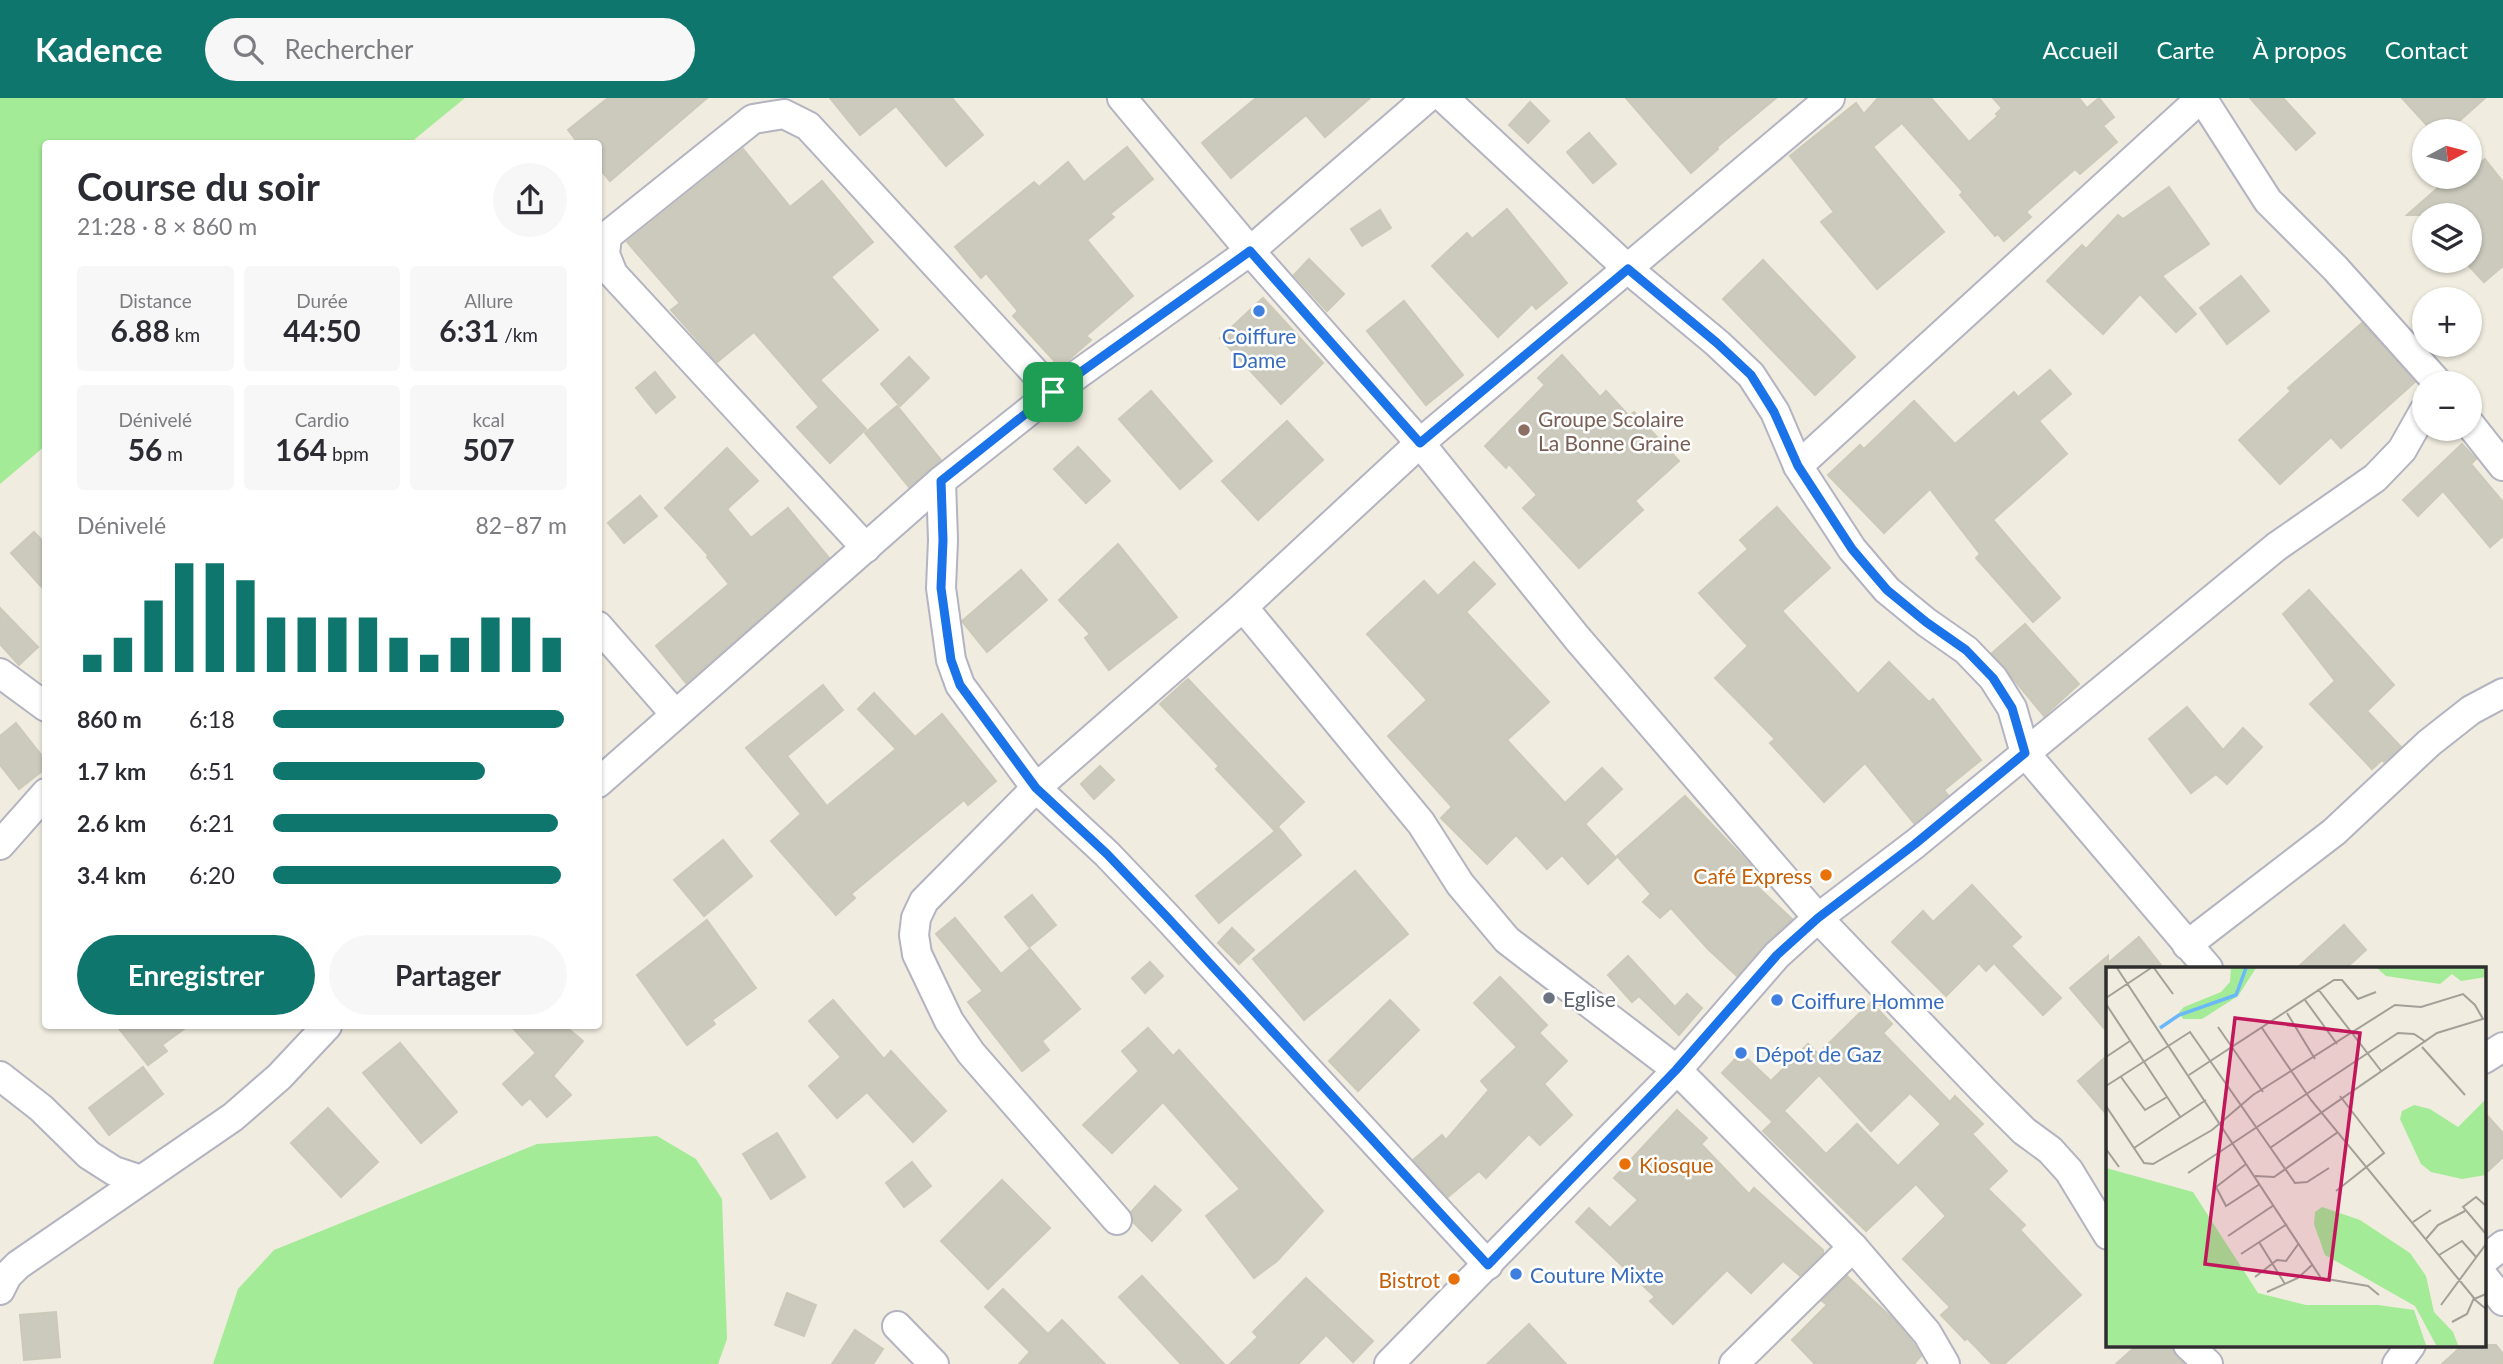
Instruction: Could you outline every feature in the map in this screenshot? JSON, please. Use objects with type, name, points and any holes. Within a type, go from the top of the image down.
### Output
[{"type":"street","points":[[1122,98],[1250,251],[1420,443],[1577,638],[1818,918],[1985,1092],[2069,1171],[2106,1233]]},
{"type":"street","points":[[602,779],[941,481],[1053,392],[1250,251],[1427,98]]},
{"type":"street","points":[[1444,98],[1628,269],[1751,375],[1774,412],[1798,466],[1852,549],[1887,590],[1966,650],[1993,678],[2012,708],[2025,753],[2207,967]]},
{"type":"street","points":[[1117,1220],[971,1053],[949,1021],[915,945],[916,918],[924,901],[1036,788],[1243,607],[1420,443],[1830,98]]},
{"type":"street","points":[[1798,466],[2202,98],[2268,201],[2335,268],[2426,371]]},
{"type":"street","points":[[866,548],[613,274],[605,254],[607,236],[753,119],[784,114],[808,126],[1053,392]]},
{"type":"street","points":[[1389,1364],[1676,1070],[1777,955],[1818,918],[1915,844],[2276,547],[2375,478],[2402,450],[2412,432]]},
{"type":"street","points":[[2482,439],[2503,466]]},
{"type":"street","points":[[941,481],[941,588],[951,660],[960,685],[1036,788],[1107,854],[1488,1265]]},
{"type":"street","points":[[1243,607],[1421,823],[1460,884],[1507,940],[1676,1070],[1853,1247],[1902,1301],[1927,1333],[1945,1364]]},
{"type":"street","points":[[602,631],[675,714]]},
{"type":"street","points":[[0,673],[42,704]]},
{"type":"street","points":[[2187,945],[2334,832],[2429,743],[2471,710],[2503,693]]},
{"type":"street","points":[[0,845],[42,798]]},
{"type":"street","points":[[0,1290],[7,1276],[18,1265],[233,1116],[279,1077],[324,1029]]},
{"type":"street","points":[[2486,1058],[2503,1047]]},
{"type":"street","points":[[0,1076],[41,1108],[89,1155],[114,1171],[141,1180]]},
{"type":"street","points":[[2486,1258],[2503,1245]]},
{"type":"street","points":[[1734,1364],[1853,1247]]},
{"type":"street","points":[[2486,1280],[2503,1301]]},
{"type":"street","points":[[897,1326],[934,1364]]},
{"type":"street","points":[[2189,1346],[2208,1364]]},
{"type":"street","points":[[2397,1364],[2410,1346]]},
{"type":"green space","points":[[0,98],[465,98],[414,140],[42,140],[42,449],[0,484]]},
{"type":"green space","points":[[657,1136],[696,1159],[722,1199],[727,1339],[718,1364],[213,1364],[238,1289],[274,1250],[537,1144]]},
{"type":"building","points":[[608,98],[707,98],[610,181],[602,172],[602,140],[576,140],[568,130]]},
{"type":"building","points":[[830,98],[952,98],[983,135],[946,166],[896,106],[860,135]]},
{"type":"building","points":[[1256,98],[1370,98],[1325,137],[1306,115],[1231,178],[1202,143]]},
{"type":"building","points":[[1626,98],[1776,98],[1717,147],[1718,149],[1691,173]]},
{"type":"building","points":[[1878,98],[1931,98],[1969,142],[1998,116],[1996,114],[2002,108],[1993,98],[2079,98],[2087,108],[2099,98],[2114,117],[2103,126],[2117,142],[2080,174],[2075,169],[2026,212],[2031,217],[2004,241],[1998,234],[1995,236],[1960,195],[1963,192],[1902,123],[1873,147],[1944,232],[1877,289],[1821,222],[1834,212],[1790,156],[1856,103],[1864,114]]},
{"type":"building","points":[[2250,98],[2283,98],[2315,133],[2296,150]]},
{"type":"building","points":[[2402,98],[2485,98],[2461,119],[2421,119]]},
{"type":"building","points":[[1530,102],[1549,121],[1528,143],[1509,125]]},
{"type":"building","points":[[1589,133],[1616,164],[1593,183],[1567,152]]},
{"type":"building","points":[[1127,147],[1153,179],[1110,214],[1114,217],[1087,240],[1133,296],[1086,336],[1091,340],[1060,367],[1013,316],[1018,311],[986,273],[981,278],[955,247],[1034,182],[1039,187],[1068,162],[1084,182]]},
{"type":"building","points":[[743,149],[790,207],[822,181],[873,242],[831,277],[878,330],[820,380],[866,429],[830,463],[797,427],[819,407],[754,332],[717,362],[671,310],[680,303],[627,242]]},
{"type":"building","points":[[2485,159],[2503,182],[2503,266],[2484,282],[2476,273],[2482,273],[2482,203],[2421,203],[2437,189],[2482,189],[2482,161]]},
{"type":"building","points":[[2169,187],[2209,244],[2162,276],[2196,314],[2176,332],[2140,294],[2103,334],[2047,281],[2082,245],[2086,249],[2118,215],[2123,219]]},
{"type":"building","points":[[1507,209],[1567,283],[1536,309],[1532,304],[1498,337],[1432,266],[1467,233],[1472,239]]},
{"type":"building","points":[[1380,210],[1391,228],[1362,246],[1351,229]]},
{"type":"building","points":[[1309,259],[1344,294],[1327,311],[1294,275]]},
{"type":"building","points":[[1763,260],[1855,357],[1815,395],[1723,299]]},
{"type":"building","points":[[2241,276],[2269,311],[2227,344],[2200,308]]},
{"type":"building","points":[[1263,298],[1323,363],[1281,404],[1220,338]]},
{"type":"building","points":[[1404,301],[1463,375],[1426,405],[1367,331]]},
{"type":"building","points":[[2362,323],[2412,379],[2412,385],[2341,448],[2331,437],[2280,484],[2239,440],[2291,391],[2288,388]]},
{"type":"building","points":[[1562,355],[1600,397],[1606,391],[1629,416],[1634,412],[1679,461],[1635,501],[1643,510],[1579,568],[1523,508],[1537,495],[1509,464],[1506,468],[1485,446],[1545,385],[1538,378]]},
{"type":"building","points":[[909,357],[929,378],[900,406],[881,384]]},
{"type":"building","points":[[2050,370],[2071,394],[2039,421],[2067,454],[1993,520],[2060,598],[2033,622],[1976,558],[1980,554],[1930,489],[1884,533],[1828,475],[1860,445],[1864,449],[1914,401],[1955,444],[2014,392],[2018,397]]},
{"type":"building","points":[[655,372],[675,397],[656,413],[636,388]]},
{"type":"building","points":[[1151,391],[1212,461],[1180,489],[1119,419]]},
{"type":"building","points":[[897,406],[941,460],[909,487],[865,433]]},
{"type":"building","points":[[1287,421],[1323,460],[1258,520],[1222,481]]},
{"type":"building","points":[[2462,444],[2476,459],[2471,464],[2503,502],[2503,536],[2490,547],[2443,491],[2418,516],[2403,500]]},
{"type":"building","points":[[1078,447],[1110,481],[1086,503],[1054,469]]},
{"type":"building","points":[[727,448],[758,481],[727,509],[751,538],[788,508],[829,558],[686,683],[656,646],[729,584],[707,557],[709,556],[665,508]]},
{"type":"building","points":[[640,496],[657,516],[624,543],[608,523]]},
{"type":"building","points":[[1777,507],[1830,568],[1782,611],[1858,694],[1889,662],[1929,702],[1933,699],[1981,760],[1944,790],[1948,795],[1914,823],[1865,763],[1824,802],[1770,743],[1775,739],[1715,678],[1748,646],[1699,593],[1748,549],[1740,540]]},
{"type":"building","points":[[34,532],[42,541],[42,588],[11,553]]},
{"type":"building","points":[[1118,544],[1177,617],[1109,670],[1085,638],[1090,634],[1059,600]]},
{"type":"building","points":[[1474,562],[1495,584],[1466,612],[1549,702],[1507,740],[1565,803],[1602,768],[1622,789],[1585,824],[1616,858],[1588,884],[1562,855],[1547,869],[1516,835],[1487,864],[1441,818],[1452,807],[1388,736],[1427,700],[1367,634],[1424,581],[1438,596]]},
{"type":"building","points":[[1021,570],[1047,600],[987,652],[962,621]]},
{"type":"building","points":[[2309,590],[2394,685],[2367,711],[2401,747],[2372,769],[2310,704],[2335,681],[2283,614]]},
{"type":"building","points":[[0,608],[38,647],[19,665],[0,644]]},
{"type":"building","points":[[2025,624],[2079,684],[2044,716],[1992,653]]},
{"type":"building","points":[[1188,679],[1304,802],[1274,830],[1216,769],[1219,766],[1160,704]]},
{"type":"building","points":[[823,685],[843,710],[787,756],[827,806],[896,749],[858,709],[874,693],[915,737],[942,714],[996,781],[968,805],[964,800],[851,894],[855,898],[836,915],[771,841],[801,814],[746,748]]},
{"type":"building","points":[[2187,707],[2223,750],[2243,728],[2262,747],[2227,784],[2216,774],[2191,793],[2149,739]]},
{"type":"building","points":[[16,723],[42,756],[42,771],[19,789],[0,765],[0,736]]},
{"type":"building","points":[[1100,766],[1114,780],[1094,799],[1081,784]]},
{"type":"building","points":[[1685,796],[1753,868],[1745,875],[1792,919],[1737,976],[1671,908],[1660,918],[1643,902],[1651,894],[1617,856]]},
{"type":"building","points":[[1279,828],[1301,855],[1219,923],[1196,896]]},
{"type":"building","points":[[723,840],[752,876],[704,916],[674,880]]},
{"type":"building","points":[[1355,871],[1408,934],[1304,1020],[1253,959]]},
{"type":"building","points":[[1972,885],[2021,937],[2011,946],[2061,998],[2043,1015],[1994,963],[1986,971],[1979,963],[1946,996],[1892,942],[1923,911],[1933,922]]},
{"type":"building","points":[[1032,895],[1056,925],[1029,947],[1005,917]]},
{"type":"building","points":[[955,918],[1001,974],[1030,949],[1080,1009],[1042,1041],[1049,1050],[1022,1071],[968,1002],[983,991],[936,934]]},
{"type":"building","points":[[707,920],[756,988],[712,1020],[715,1024],[687,1045],[637,975]]},
{"type":"building","points":[[2344,925],[2366,950],[2347,967],[2298,967]]},
{"type":"building","points":[[1232,928],[1254,950],[1239,964],[1218,943]]},
{"type":"building","points":[[2139,937],[2162,967],[2106,967],[2106,1031],[2070,988],[2108,956],[2108,963]]},
{"type":"building","points":[[1628,956],[1675,1007],[1687,994],[1702,1008],[1679,1035],[1639,996],[1632,1002],[1608,975]]},
{"type":"building","points":[[1150,962],[1163,976],[1145,993],[1132,978]]},
{"type":"building","points":[[1500,977],[1547,1025],[1539,1033],[1567,1061],[1544,1084],[1572,1115],[1540,1145],[1529,1134],[1486,1178],[1479,1171],[1448,1197],[1413,1160],[1442,1135],[1446,1140],[1489,1090],[1481,1081],[1517,1047],[1474,1003]]},
{"type":"building","points":[[833,1000],[884,1059],[891,1051],[946,1111],[913,1142],[867,1092],[837,1118],[809,1086],[841,1057],[809,1021]]},
{"type":"building","points":[[1390,1000],[1419,1030],[1358,1091],[1329,1061]]},
{"type":"building","points":[[1871,1002],[1892,1024],[1883,1033],[1950,1102],[1955,1096],[1983,1124],[1972,1134],[2007,1171],[1988,1189],[2025,1225],[2020,1230],[2081,1295],[2004,1364],[1992,1364],[1941,1315],[1950,1307],[1903,1259],[1946,1216],[1916,1184],[1866,1231],[1763,1131],[1773,1122],[1722,1073],[1741,1053],[1771,1081],[1808,1044],[1818,1054]],"holes":[[[1819,1075],[1871,1131],[1910,1093],[1941,1124],[1898,1166],[1857,1124],[1826,1154],[1784,1111],[1781,1114]]]},
{"type":"building","points":[[1148,1028],[1173,1056],[1179,1050],[1323,1211],[1277,1261],[1254,1278],[1206,1216],[1240,1189],[1163,1102],[1112,1153],[1083,1125],[1139,1071],[1122,1051]]},
{"type":"building","points":[[119,1029],[184,1029],[162,1045],[167,1051],[148,1065]]},
{"type":"building","points":[[514,1029],[569,1029],[583,1041],[553,1076],[571,1095],[547,1117],[530,1098],[522,1105],[503,1084],[536,1053]]},
{"type":"building","points":[[400,1043],[457,1112],[421,1143],[363,1073]]},
{"type":"building","points":[[2106,1057],[2106,1114],[2078,1081]]},
{"type":"building","points":[[143,1067],[163,1094],[109,1135],[89,1108]]},
{"type":"building","points":[[328,1108],[378,1162],[341,1197],[291,1143]]},
{"type":"building","points":[[1677,1110],[1707,1138],[1701,1144],[1749,1194],[1754,1188],[1823,1250],[1823,1253],[1800,1276],[1783,1261],[1751,1293],[1727,1270],[1673,1324],[1650,1301],[1655,1297],[1576,1222],[1589,1208],[1610,1228],[1638,1200],[1614,1178]]},
{"type":"building","points":[[2486,1114],[2503,1133],[2503,1157],[2486,1173]]},
{"type":"building","points":[[777,1133],[805,1177],[771,1199],[743,1154]]},
{"type":"building","points":[[912,1162],[931,1186],[904,1207],[886,1183]]},
{"type":"building","points":[[1002,1180],[1050,1228],[988,1289],[941,1241]]},
{"type":"building","points":[[1155,1186],[1181,1210],[1152,1241],[1133,1222],[1131,1212]]},
{"type":"building","points":[[1142,1276],[1224,1364],[1181,1364],[1119,1297]]},
{"type":"building","points":[[1847,1276],[1893,1319],[1913,1343],[1921,1356],[1914,1364],[1815,1364],[1792,1340],[1827,1305],[1822,1301]]},
{"type":"building","points":[[1306,1278],[1373,1341],[1353,1362],[1326,1335],[1298,1364],[1230,1364],[1258,1337],[1253,1332]]},
{"type":"building","points":[[1003,1289],[1048,1334],[1062,1320],[1105,1364],[1019,1364],[1030,1352],[985,1307]]},
{"type":"building","points":[[787,1293],[816,1305],[804,1336],[775,1325]]},
{"type":"building","points":[[56,1312],[60,1357],[24,1360],[20,1315]]},
{"type":"building","points":[[1529,1324],[1566,1364],[1487,1364]]},
{"type":"building","points":[[855,1330],[883,1349],[873,1364],[832,1364]]},
{"type":"building","points":[[2496,1345],[2503,1354],[2503,1364],[2442,1364],[2462,1346]]},
{"type":"building","points":[[2136,1346],[2171,1346],[2176,1357],[2184,1364],[2116,1364]]},
{"type":"place","name":"Coiffure Dame","points":[[1259,311]]},
{"type":"place","name":"Groupe Scolaire La Bonne Graine","points":[[1524,430]]},
{"type":"place","name":"Café Express","points":[[1826,875]]},
{"type":"place","name":"Eglise","points":[[1549,998]]},
{"type":"place","name":"Coiffure Homme","points":[[1777,1000]]},
{"type":"place","name":"Dépot de Gaz","points":[[1741,1053]]},
{"type":"place","name":"Kiosque","points":[[1625,1164]]},
{"type":"place","name":"Couture Mixte","points":[[1516,1274]]},
{"type":"place","name":"Bistrot","points":[[1454,1279]]},
{"type":"route","points":[[1250,251],[1420,443],[1628,269],[1751,375],[1774,412],[1798,466],[1852,549],[1887,590],[1966,650],[1993,678],[2012,708],[2025,753],[1915,844],[1818,918],[1777,955],[1676,1070],[1488,1265],[1167,917],[1107,854],[1036,788],[960,685],[946,636],[941,588],[941,481],[1053,392],[1250,251]]}]
